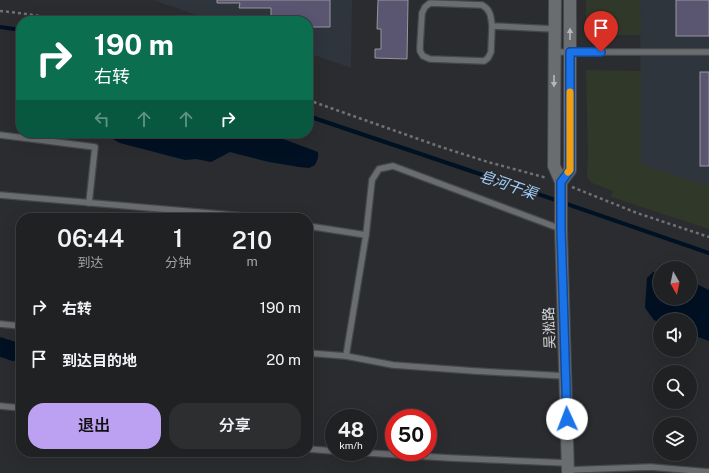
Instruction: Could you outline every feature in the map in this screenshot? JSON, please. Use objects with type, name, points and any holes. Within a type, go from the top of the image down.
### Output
[{"type":"main road","name":"吴淞路","points":[[555,0],[554,166],[561,182],[568,469]]},
{"type":"main road","name":"吴淞路","points":[[561,182],[570,170],[570,0]]},
{"type":"lane","points":[[430,3],[482,5],[487,8],[491,14],[492,26],[491,52],[488,58],[484,61],[430,59],[423,56],[420,51],[422,12],[430,3]]},
{"type":"lane","points":[[492,26],[554,29]]},
{"type":"lane","points":[[554,52],[709,52]]},
{"type":"lane","points":[[0,135],[16,137]]},
{"type":"lane","points":[[24,138],[95,147],[89,203]]},
{"type":"lane","points":[[346,356],[366,235],[372,180],[379,169],[392,166],[561,229]]},
{"type":"lane","points":[[0,195],[211,213]]},
{"type":"lane","points":[[313,227],[366,235]]},
{"type":"lane","points":[[0,324],[16,326]]},
{"type":"lane","points":[[313,353],[346,356],[393,365],[565,376]]},
{"type":"lane","points":[[0,406],[16,408]]},
{"type":"lane","points":[[313,449],[325,450]]},
{"type":"lane","points":[[377,454],[450,458],[568,469],[651,467],[709,472]]},
{"type":"path","points":[[0,11],[42,16]]},
{"type":"path","points":[[313,102],[441,147],[488,162],[561,182],[637,213],[709,237]]},
{"type":"shaded area","points":[[153,0],[352,0],[351,68],[313,55],[313,16],[199,16]]},
{"type":"shaded area","points":[[640,0],[709,0],[709,187],[641,164]]},
{"type":"green space","points":[[586,0],[640,0],[641,35],[586,35]]},
{"type":"green space","points":[[586,70],[641,71],[641,164],[709,187],[709,229],[611,197],[613,191],[592,183],[587,177]]},
{"type":"water","points":[[111,138],[280,138],[318,152],[318,158],[315,165],[309,168],[269,162],[230,152],[211,162],[196,159],[185,160],[120,143]]},
{"type":"water","points":[[653,272],[653,305],[697,305],[697,284],[709,290],[709,341],[697,337],[697,313],[653,313],[653,319],[645,308],[647,278]]},
{"type":"water","points":[[0,337],[16,342],[16,361],[0,357]]},
{"type":"building","points":[[217,0],[330,0],[330,27],[313,27],[313,16],[271,16],[271,8],[239,8],[240,3],[217,3]]},
{"type":"building","points":[[378,0],[408,0],[407,59],[375,58],[375,49],[381,49],[381,29],[377,29]]},
{"type":"building","points":[[676,0],[709,0],[709,36],[676,36]]},
{"type":"building","points":[[700,72],[709,72],[709,166],[700,166]]},
{"type":"waterway","name":"皂河干渠","points":[[0,27],[16,29]]},
{"type":"waterway","name":"皂河干渠","points":[[313,118],[709,253]]},
{"type":"slow traffic","points":[[568,172],[570,170],[570,92]]},
{"type":"route","points":[[567,419],[561,182],[570,170],[570,52],[601,52]]}]
